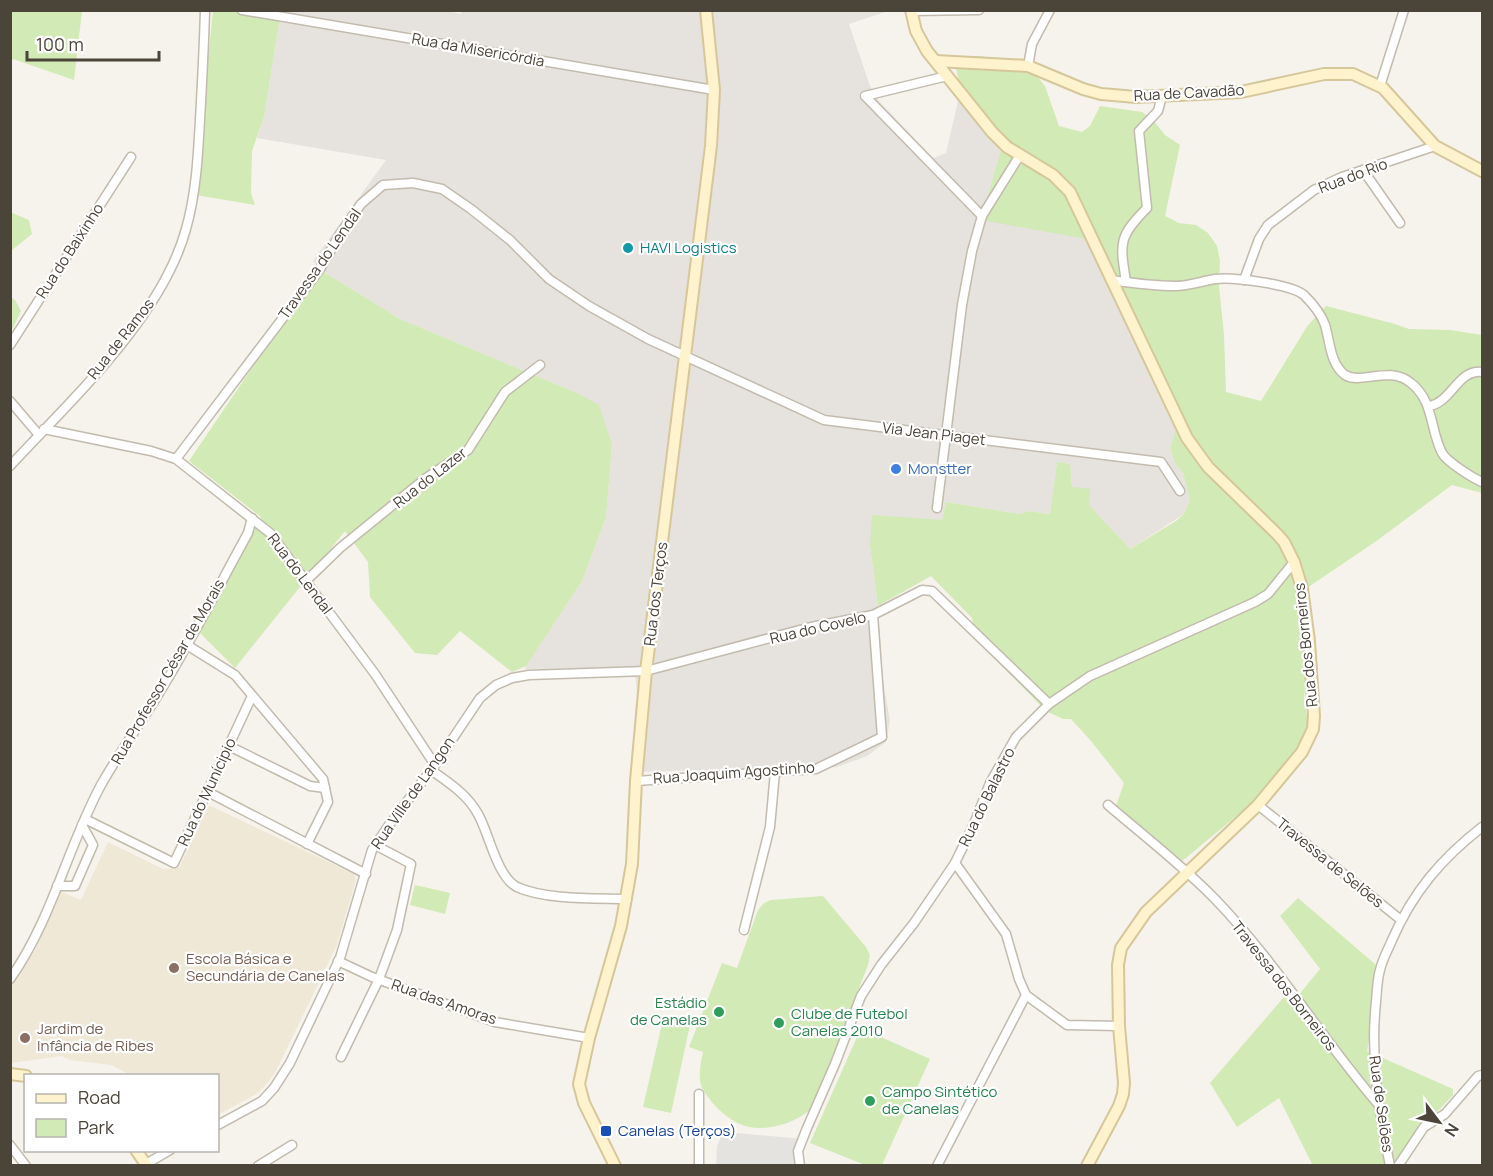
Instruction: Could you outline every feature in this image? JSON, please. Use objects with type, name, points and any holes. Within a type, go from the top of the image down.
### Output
[{"type":"street","name":"Rua de Ramos","points":[[10,466],[108,360],[146,311],[167,275],[186,230],[198,158],[205,10]]},
{"type":"street","name":"Rua da Misericórdia","points":[[242,10],[714,90]]},
{"type":"street","name":"Rua dos Terços","points":[[615,1166],[584,1103],[579,1084],[589,1038],[627,899],[632,864],[636,781],[646,670],[711,146],[714,90],[706,10]]},
{"type":"street","points":[[911,11],[979,10]]},
{"type":"street","points":[[1028,66],[1032,44],[1050,10]]},
{"type":"street","points":[[1380,86],[1404,10]]},
{"type":"street","name":"Rua dos Borneiros","points":[[911,11],[916,32],[927,51],[992,132],[1007,147],[1053,175],[1070,192],[1175,418],[1213,472],[1284,542],[1294,562],[1302,588],[1309,641],[1313,729],[1302,752],[1258,805],[1146,912],[1121,948],[1118,965],[1123,1094],[1087,1166]]},
{"type":"street","name":"Rua de Cavadão","points":[[936,61],[1028,66],[1083,89],[1120,97],[1241,92],[1324,74],[1353,74],[1380,86],[1392,96],[1435,146],[1482,171]]},
{"type":"street","points":[[947,75],[865,96],[982,216]]},
{"type":"street","points":[[1126,282],[1122,254],[1123,238],[1147,208],[1139,131],[1158,111],[1162,96]]},
{"type":"street","name":"Rua do Rio","points":[[1244,280],[1259,239],[1268,225],[1314,190],[1363,170],[1435,146]]},
{"type":"street","points":[[938,507],[966,279],[982,216],[1020,155]]},
{"type":"street","name":"Rua do Baixinho","points":[[10,345],[131,157]]},
{"type":"street","points":[[1363,170],[1400,223]]},
{"type":"street","name":"Travessa do Lendal","points":[[176,459],[320,269],[361,204],[383,185],[413,183],[442,189],[510,240],[549,279],[589,306],[685,357]]},
{"type":"street","points":[[1111,280],[1178,286],[1218,279],[1244,280],[1267,282],[1302,293],[1317,309],[1324,323],[1333,359],[1346,375],[1356,378],[1395,375],[1412,383],[1429,406],[1443,454],[1473,478],[1482,482]]},
{"type":"street","name":"Via Jean Piaget","points":[[685,357],[824,420],[1161,462],[1180,491]]},
{"type":"street","name":"Rua do Lazer","points":[[306,581],[340,548],[426,478],[468,450],[505,392],[540,364]]},
{"type":"street","points":[[1429,406],[1437,405],[1466,376],[1476,371],[1482,372]]},
{"type":"street","points":[[10,400],[42,432]]},
{"type":"street","name":"Rua do Lendal","points":[[42,432],[139,449],[176,459],[252,518],[270,533],[375,674],[433,768],[460,790],[478,813],[498,866],[514,886],[537,894],[627,899]]},
{"type":"street","name":"Rua Professor César de Morais","points":[[10,979],[30,949],[102,785],[165,685],[248,533],[252,518]]},
{"type":"street","name":"Rua do Balastro","points":[[1026,995],[1006,934],[955,863],[990,783],[1016,737],[1049,704],[1090,676],[1255,602],[1268,594],[1294,562]]},
{"type":"street","name":"Rua do Covelo","points":[[646,670],[811,627],[873,615],[922,590],[932,591],[1049,704]]},
{"type":"street","name":"Rua Joaquim Agostinho","points":[[636,781],[816,770],[882,737],[873,615]]},
{"type":"street","points":[[187,645],[235,675],[323,779],[328,802],[307,844]]},
{"type":"street","name":"Rua Ville de Langon","points":[[219,1124],[262,1101],[274,1088],[290,1063],[338,961],[372,850],[433,768],[480,698],[496,685],[512,678],[529,675],[618,673],[646,670]]},
{"type":"street","name":"Rua do Munícipio","points":[[84,822],[174,863],[252,696]]},
{"type":"street","points":[[229,746],[310,786],[325,788]]},
{"type":"street","points":[[744,930],[770,827],[775,772]]},
{"type":"street","points":[[208,792],[366,874]]},
{"type":"street","name":"Travessa dos Borneiros","points":[[1108,805],[1215,900],[1260,952],[1351,1073],[1378,1104]]},
{"type":"street","name":"Travessa de Selões","points":[[1258,805],[1401,920]]},
{"type":"street","points":[[57,886],[75,886],[93,845],[84,822]]},
{"type":"street","name":"Rua de Selões","points":[[1390,1166],[1374,1075],[1373,1024],[1379,970],[1401,920],[1422,885],[1439,865],[1482,827]]},
{"type":"street","points":[[341,1057],[379,979],[397,930],[411,864],[375,845]]},
{"type":"street","points":[[800,1166],[798,1151],[835,1065],[861,996],[955,863]]},
{"type":"street","name":"Rua das Amoras","points":[[338,961],[379,979],[495,1022],[589,1038]]},
{"type":"street","points":[[937,1166],[1026,995],[1067,1025],[1119,1026]]},
{"type":"street","points":[[1398,1166],[1424,1127],[1444,1114],[1478,1076],[1482,1075]]},
{"type":"street","points":[[699,1094],[699,1166]]},
{"type":"street","points":[[258,1166],[292,1145]]},
{"type":"street","points":[[10,1146],[26,1166]]},
{"type":"street","points":[[137,1152],[146,1165],[167,1152]]},
{"type":"shaded area","points":[[441,10],[461,14],[461,10],[888,11],[849,24],[870,86],[879,101],[933,158],[946,153],[959,97],[1002,147],[1060,233],[1097,241],[1180,415],[1170,448],[1175,463],[1183,473],[1190,500],[1184,514],[1130,549],[1072,487],[1070,464],[1057,462],[1050,514],[1028,511],[1020,514],[946,502],[942,520],[927,520],[870,546],[878,606],[883,680],[890,721],[886,742],[867,756],[837,767],[630,772],[637,692],[634,665],[629,668],[525,669],[582,581],[606,517],[612,445],[577,393],[400,319],[319,269],[313,261],[386,160],[257,138],[264,117],[281,11]]},
{"type":"shaded area","name":"Escola Básica e Secundária de Canelas","points":[[211,806],[354,874],[356,880],[337,945],[269,1081],[258,1093],[219,1114],[219,1074],[129,1074],[111,1065],[70,1060],[62,1056],[11,1063],[11,986],[35,950],[60,891],[81,900],[108,842],[163,869],[179,868],[208,807]]},
{"type":"shaded area","points":[[727,1132],[803,1139],[800,1165],[716,1166],[717,1146],[721,1136]]},
{"type":"green space","points":[[11,10],[82,11],[74,80],[13,59],[11,63]]},
{"type":"green space","points":[[213,11],[281,11],[264,117],[252,151],[251,193],[255,205],[196,195],[202,163],[204,99]]},
{"type":"green space","points":[[982,56],[1032,70],[1045,86],[1059,126],[1082,132],[1090,126],[1100,106],[1142,112],[1152,119],[1165,135],[1180,145],[1165,216],[1179,223],[1196,225],[1208,233],[1217,246],[1220,261],[1219,286],[1226,392],[1261,401],[1308,325],[1326,306],[1409,329],[1450,330],[1482,335],[1482,493],[1452,485],[1375,542],[1301,592],[1306,676],[1304,699],[1308,723],[1297,751],[1269,789],[1181,862],[1116,806],[1124,783],[1091,741],[1071,719],[1063,719],[1046,711],[996,660],[975,634],[972,618],[931,576],[878,606],[870,546],[872,515],[942,520],[946,502],[1020,514],[1028,511],[1050,514],[1057,462],[1070,464],[1072,487],[1090,489],[1089,505],[1130,549],[1176,521],[1184,514],[1190,500],[1183,473],[1175,463],[1170,448],[1180,415],[1097,241],[981,220],[1002,147],[959,84],[956,67],[962,57]]},
{"type":"green space","points":[[10,212],[29,220],[32,234],[12,250],[10,250]]},
{"type":"green space","points":[[319,269],[400,319],[577,393],[599,405],[612,445],[606,517],[582,581],[526,666],[512,672],[460,631],[437,655],[415,653],[370,597],[368,562],[345,531],[235,668],[197,630],[261,517],[189,461]]},
{"type":"green space","points":[[11,297],[21,311],[11,332]]},
{"type":"green space","points":[[415,885],[450,893],[445,914],[410,905]]},
{"type":"green space","points":[[823,896],[866,947],[870,955],[868,965],[814,1105],[801,1116],[784,1124],[766,1128],[743,1125],[723,1113],[705,1093],[700,1077],[703,1052],[689,1047],[722,963],[737,968],[758,910],[764,903],[771,900]]},
{"type":"green space","points":[[1298,898],[1375,964],[1379,985],[1367,1051],[1453,1089],[1453,1095],[1431,1118],[1398,1165],[1313,1166],[1279,1098],[1237,1127],[1210,1083],[1284,997],[1292,1003],[1320,969],[1280,916]]},
{"type":"green space","points":[[664,1015],[691,1020],[671,1113],[643,1107]]},
{"type":"green space","name":"Campo Sintético de Canelas","points":[[861,1028],[930,1059],[882,1165],[865,1165],[810,1143]]},
{"type":"place","name":"HAVI Logistics","points":[[628,248]]},
{"type":"place","name":"Monstter","points":[[896,469]]},
{"type":"place","name":"Escola Básica e Secundária de Canelas","points":[[174,968]]},
{"type":"place","name":"Estádio de Canelas","points":[[719,1012]]},
{"type":"place","name":"Clube de Futebol Canelas 2010","points":[[779,1023]]},
{"type":"place","name":"Jardim de Infância de Ribes","points":[[25,1038]]},
{"type":"place","name":"Campo Sintético de Canelas","points":[[870,1101]]},
{"type":"place","name":"Canelas (Terços)","points":[[606,1131]]}]
